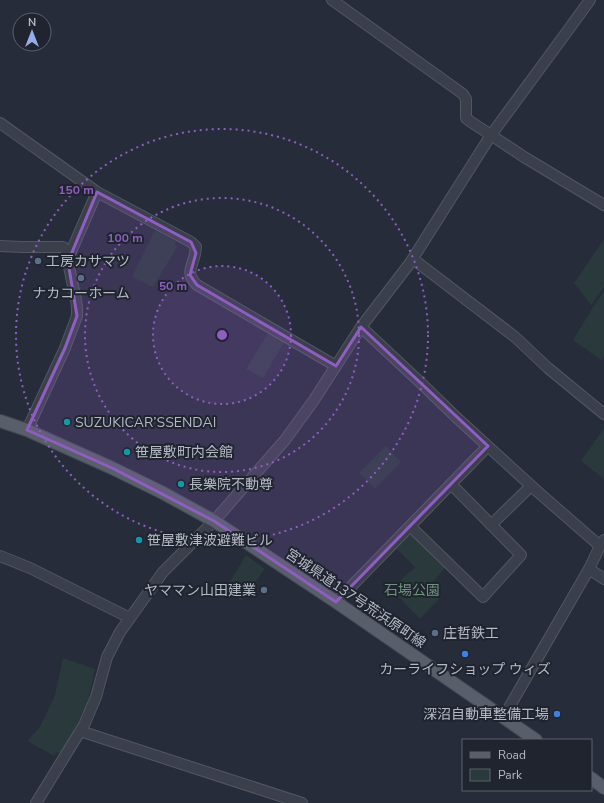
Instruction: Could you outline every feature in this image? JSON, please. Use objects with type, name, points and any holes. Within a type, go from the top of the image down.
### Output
[{"type":"main road","name":"宮城県道137号荒浜原町線","points":[[0,422],[27,430],[112,468],[163,493],[214,521],[336,602],[535,739]]},
{"type":"main road","points":[[592,779],[604,788]]},
{"type":"street","points":[[332,0],[463,94],[466,99],[466,118],[471,122],[524,157],[604,205]]},
{"type":"street","points":[[36,803],[84,725],[96,697],[106,657],[130,618],[163,572],[214,521],[285,440],[314,400],[361,327],[415,255],[491,135],[590,0]]},
{"type":"street","points":[[0,123],[97,192],[191,242],[196,247],[196,253],[190,270],[190,275],[191,279],[197,285],[336,366]]},
{"type":"street","points":[[27,430],[65,348],[77,316],[76,300],[68,262],[70,254],[97,192]]},
{"type":"street","points":[[0,246],[63,247],[70,254]]},
{"type":"street","points":[[415,255],[422,267],[473,304],[514,337],[548,368],[604,414]]},
{"type":"street","points":[[361,327],[531,486],[602,543],[589,569],[504,718]]},
{"type":"street","points":[[336,602],[488,446]]},
{"type":"street","points":[[410,526],[483,597],[522,555],[451,484]]},
{"type":"street","points":[[491,525],[531,486]]},
{"type":"street","points":[[0,556],[30,568],[130,618]]},
{"type":"street","points":[[589,569],[604,579]]},
{"type":"street","points":[[80,731],[302,803]]},
{"type":"highlighted area","points":[[97,192],[191,242],[196,253],[190,275],[197,285],[336,366],[361,327],[488,446],[336,602],[214,521],[112,468],[27,430],[65,348],[77,316],[68,262]]},
{"type":"green space","points":[[155,230],[176,242],[175,245],[177,247],[153,287],[132,277]]},
{"type":"green space","points":[[604,239],[604,287],[591,305],[574,283]]},
{"type":"green space","points":[[604,291],[604,356],[601,360],[573,340]]},
{"type":"green space","points":[[268,333],[284,342],[263,378],[246,369]]},
{"type":"green space","points":[[604,428],[604,479],[581,461]]},
{"type":"green space","points":[[386,446],[401,462],[375,489],[359,473]]},
{"type":"green space","name":"石場公園","points":[[412,535],[445,568],[427,588],[439,599],[420,619],[391,589],[415,567],[396,548],[407,536]]},
{"type":"green space","points":[[246,555],[265,569],[241,601],[227,586]]},
{"type":"green space","points":[[63,658],[95,669],[87,705],[61,754],[57,752],[54,756],[27,741],[40,727],[55,695]]},
{"type":"place","name":"工房カサマツ","points":[[38,261]]},
{"type":"place","name":"ナカコーホーム","points":[[81,278]]},
{"type":"place","name":"SUZUKICAR’SSENDAI","points":[[67,422]]},
{"type":"place","name":"笹屋敷町内会館","points":[[127,452]]},
{"type":"place","name":"長樂院不動尊","points":[[181,484]]},
{"type":"place","name":"笹屋敷津波避難ビル","points":[[139,540]]},
{"type":"place","name":"ヤママン山田建業","points":[[264,590]]},
{"type":"place","name":"庄哲鉄工","points":[[435,633]]},
{"type":"place","name":"カーライフショップ ウィズ","points":[[465,654]]},
{"type":"place","name":"深沼自動車整備工場","points":[[557,714]]}]
